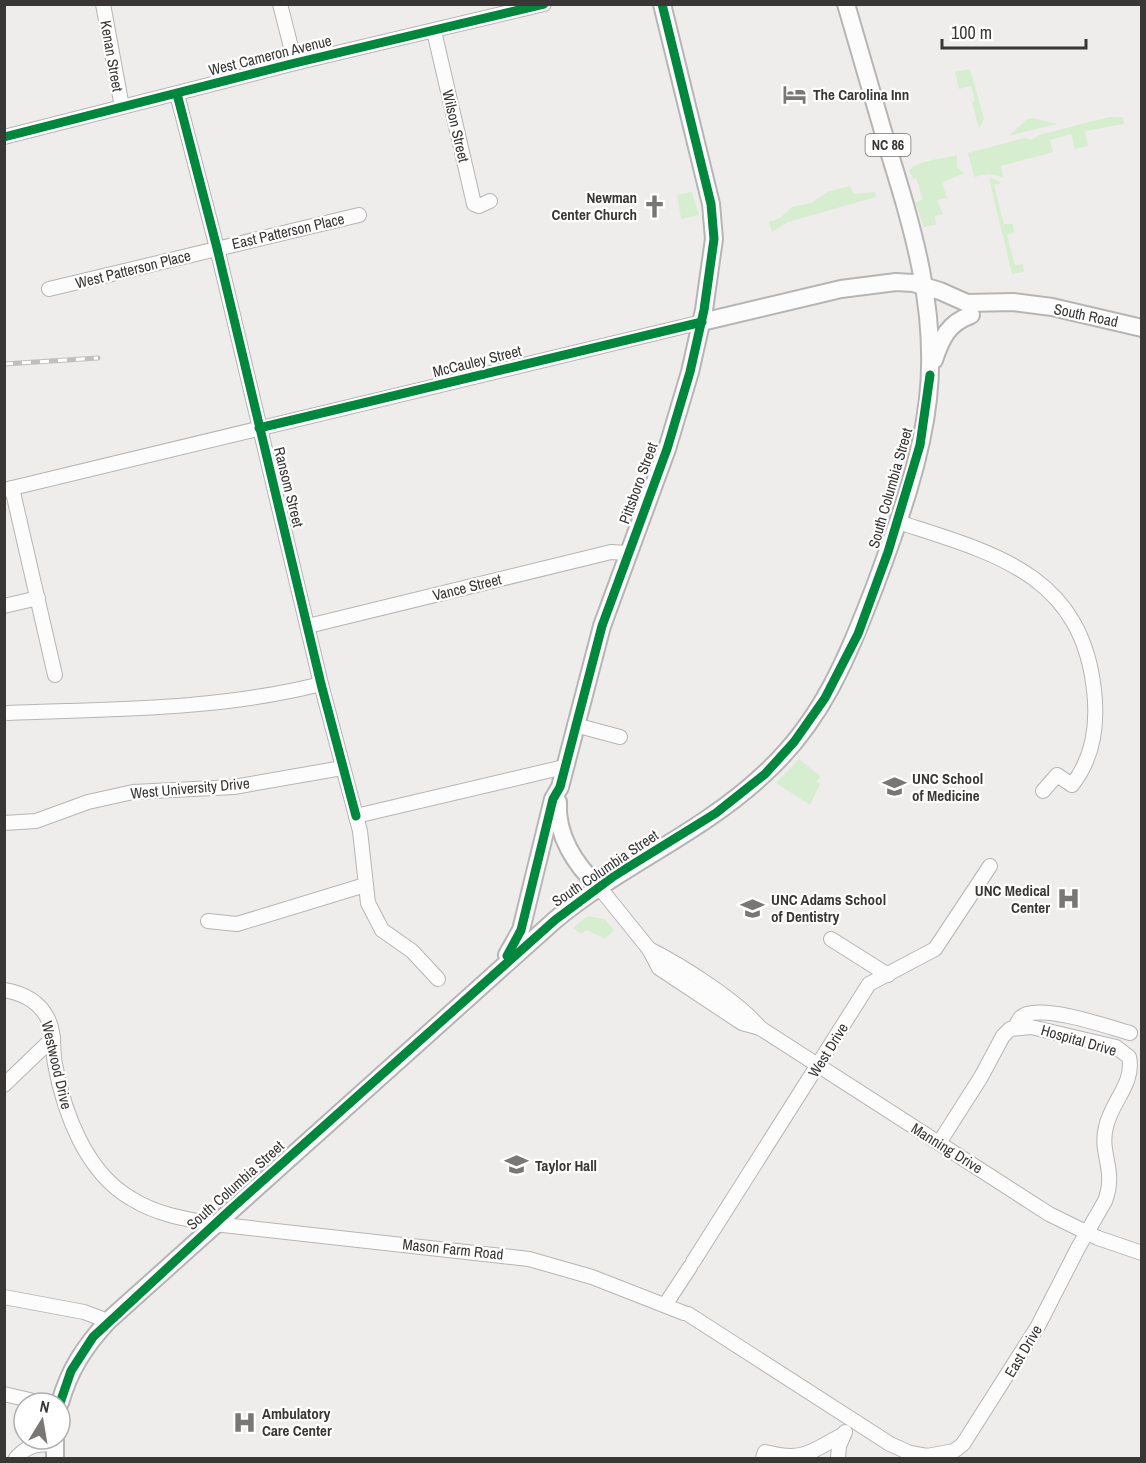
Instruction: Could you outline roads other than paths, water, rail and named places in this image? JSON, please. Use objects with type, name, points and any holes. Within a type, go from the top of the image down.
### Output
[{"type":"main road","name":"Pittsboro Street","points":[[506,962],[508,950],[522,925],[526,901],[553,799],[560,787],[602,627],[667,449],[702,322],[714,239],[711,204],[662,4]]},
{"type":"main road","name":"South Columbia Street","points":[[64,1391],[81,1353],[108,1321],[214,1224],[506,962],[599,887],[723,807],[765,774],[794,742],[825,698],[852,647],[898,522],[920,445],[930,375],[930,328],[926,287],[916,242],[846,4]]},
{"type":"main road","name":"McCauley Street","points":[[702,322],[863,285],[907,283],[926,287]]},
{"type":"main road","name":"South Road","points":[[926,287],[940,302],[971,315],[1015,312],[1030,306]]},
{"type":"main road","name":"South Road","points":[[926,287],[967,303],[1013,302],[1070,310],[1142,328]]},
{"type":"main road","points":[[930,375],[947,330],[957,321],[971,315]]},
{"type":"main road","name":"Manning Drive","points":[[560,787],[558,812],[562,836],[588,877],[599,887]]},
{"type":"street","name":"Kenan Street","points":[[103,4],[122,107]]},
{"type":"street","points":[[280,4],[295,63]]},
{"type":"street","name":"West Cameron Avenue","points":[[4,137],[295,63],[434,32],[544,4]]},
{"type":"street","name":"Wilson Street","points":[[434,32],[474,204],[480,206],[490,201]]},
{"type":"street","name":"Ransom Street","points":[[177,94],[217,248],[321,684],[356,816],[371,912],[382,930],[412,951],[438,979]]},
{"type":"street","name":"East Patterson Place","points":[[217,248],[359,215]]},
{"type":"street","name":"West Patterson Place","points":[[49,289],[217,248]]},
{"type":"street","name":"McCauley Street","points":[[8,489],[702,322]]},
{"type":"street","points":[[8,489],[38,598],[55,675]]},
{"type":"street","points":[[898,522],[975,546],[1013,564],[1041,583],[1075,623],[1086,645],[1092,676],[1095,700],[1093,741],[1088,759],[1072,785],[1057,775],[1043,791]]},
{"type":"street","name":"Vance Street","points":[[308,626],[611,552],[628,553]]},
{"type":"street","points":[[4,606],[38,598]]},
{"type":"street","points":[[8,712],[212,703],[285,693],[321,684]]},
{"type":"street","points":[[575,725],[620,737]]},
{"type":"street","points":[[356,816],[564,767]]},
{"type":"street","name":"West University Drive","points":[[4,823],[36,821],[88,802],[133,792],[234,787],[342,768]]},
{"type":"street","name":"West Drive","points":[[665,1305],[869,984],[935,949],[990,866]]},
{"type":"street","points":[[208,921],[237,924],[365,885]]},
{"type":"street","name":"Manning Drive","points":[[599,887],[649,949],[659,968],[676,980],[742,1023],[760,1028],[1049,1214],[1087,1233],[1142,1253]]},
{"type":"street","points":[[831,939],[888,975]]},
{"type":"street","name":"Westwood Drive","points":[[4,990],[19,992],[40,1008],[49,1021],[59,1085],[68,1115],[82,1143],[100,1170],[130,1199],[164,1215],[214,1224]]},
{"type":"street","points":[[939,1143],[981,1077],[1003,1036],[1015,1028],[1020,1018],[1027,1014],[1045,1013],[1138,1032]]},
{"type":"street","name":"Hospital Drive","points":[[1015,1028],[1031,1027],[1116,1047],[1129,1057],[1136,1071],[1106,1125],[1104,1141],[1111,1175],[1108,1193],[1087,1233]]},
{"type":"street","points":[[1116,1047],[1138,1032]]},
{"type":"street","points":[[4,1085],[53,1038]]},
{"type":"street","name":"Mason Farm Road","points":[[214,1224],[529,1259],[592,1278],[686,1314],[851,1421],[910,1453],[927,1456],[942,1455]]},
{"type":"street","name":"East Drive","points":[[942,1455],[954,1451],[972,1433],[1038,1326],[1087,1233]]},
{"type":"street","points":[[4,1297],[84,1312],[108,1321]]},
{"type":"street","points":[[838,1458],[839,1446],[851,1421]]},
{"type":"street","points":[[763,1458],[765,1452],[789,1458],[808,1454],[844,1434]]},
{"type":"railway","points":[[4,364],[98,358]]},
{"type":"place","name":"The Carolina Inn","points":[[795,94]]},
{"type":"place","name":"Newman Center Church","points":[[655,206]]},
{"type":"place","name":"UNC School of Medicine","points":[[894,787]]},
{"type":"place","name":"UNC Medical Center","points":[[1068,899]]},
{"type":"place","name":"UNC Adams School of Dentistry","points":[[753,908]]},
{"type":"place","name":"Taylor Hall","points":[[517,1165]]},
{"type":"place","name":"Ambulatory Care Center","points":[[244,1422]]}]
